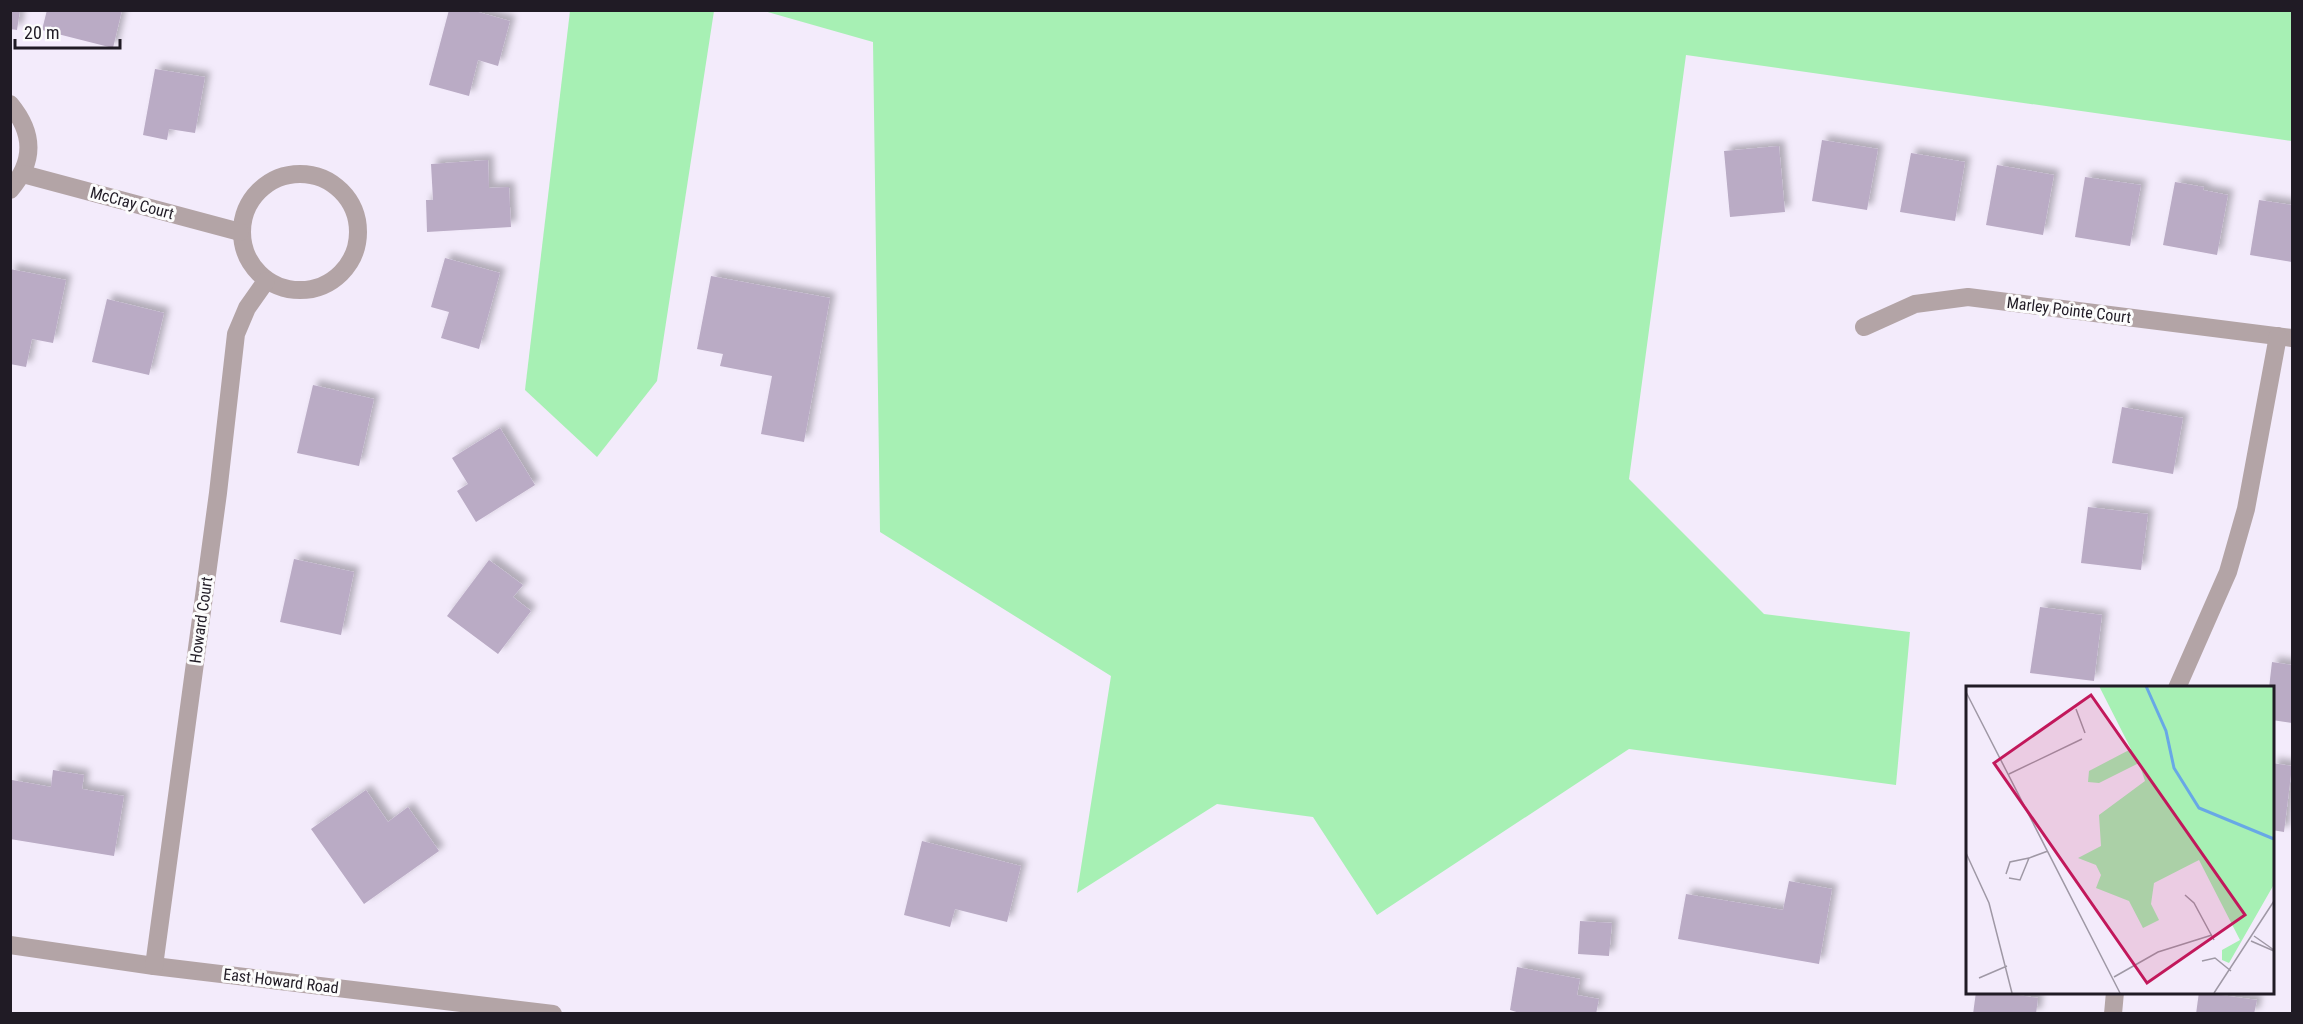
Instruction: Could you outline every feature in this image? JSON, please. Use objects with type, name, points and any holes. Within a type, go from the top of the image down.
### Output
[{"type":"street","points":[[10,104],[21,117],[28,136],[29,156],[23,174],[10,190]]},
{"type":"street","points":[[292,173],[321,176],[344,193],[357,218],[357,246],[344,271],[320,288],[292,291],[266,281],[247,260],[240,232],[247,204],[266,183],[292,173]]},
{"type":"street","name":"McCray Court","points":[[23,174],[240,232]]},
{"type":"street","name":"Howard Court","points":[[154,966],[218,493],[236,334],[247,308],[266,281]]},
{"type":"street","name":"Marley Pointe Court","points":[[1864,327],[1915,304],[1968,297],[2285,337],[2247,509],[2228,572],[2178,686]]},
{"type":"street","name":"East Howard Road","points":[[10,945],[154,966],[553,1014]]},
{"type":"street","points":[[2113,1014],[2115,994]]},
{"type":"green space","points":[[570,11],[714,11],[657,381],[597,457],[525,390]]},
{"type":"green space","points":[[764,11],[2292,11],[2292,141],[1686,55],[1629,479],[1764,614],[1910,632],[1896,785],[1629,749],[1377,915],[1313,817],[1217,804],[1077,893],[1111,676],[880,532],[873,42]]},
{"type":"building","points":[[10,10],[20,10],[17,30],[10,29]]},
{"type":"building","points":[[47,10],[122,10],[113,48],[42,30]]},
{"type":"building","points":[[449,10],[471,10],[510,21],[498,66],[478,60],[469,96],[429,85]]},
{"type":"building","points":[[155,69],[205,77],[195,133],[169,129],[167,140],[143,135]]},
{"type":"building","points":[[1822,140],[1878,149],[1867,210],[1812,201]]},
{"type":"building","points":[[1779,146],[1785,212],[1730,217],[1724,151]]},
{"type":"building","points":[[1911,153],[1965,162],[1955,221],[1900,212]]},
{"type":"building","points":[[488,160],[489,188],[509,187],[511,227],[427,232],[426,200],[433,200],[431,164]]},
{"type":"building","points":[[1997,165],[2054,175],[2043,235],[1986,225]]},
{"type":"building","points":[[2085,177],[2141,185],[2130,246],[2075,237]]},
{"type":"building","points":[[2175,182],[2204,187],[2203,190],[2228,195],[2217,255],[2163,245]]},
{"type":"building","points":[[2259,200],[2292,205],[2292,262],[2250,255]]},
{"type":"building","points":[[445,258],[500,273],[479,349],[441,338],[449,312],[431,307]]},
{"type":"building","points":[[10,269],[66,280],[53,343],[32,339],[26,367],[10,364]]},
{"type":"building","points":[[711,276],[830,298],[804,442],[761,434],[772,376],[720,366],[723,354],[697,349]]},
{"type":"building","points":[[107,299],[164,313],[149,375],[92,362]]},
{"type":"building","points":[[313,385],[374,399],[359,466],[297,453]]},
{"type":"building","points":[[2122,407],[2183,418],[2173,474],[2112,463]]},
{"type":"building","points":[[500,428],[535,485],[476,522],[457,491],[468,484],[452,458]]},
{"type":"building","points":[[2088,507],[2148,514],[2141,570],[2081,563]]},
{"type":"building","points":[[294,559],[354,572],[341,635],[280,622]]},
{"type":"building","points":[[489,560],[523,585],[513,597],[531,611],[498,654],[447,616]]},
{"type":"building","points":[[2040,607],[2102,615],[2094,681],[2030,673]]},
{"type":"building","points":[[2272,662],[2292,665],[2292,723],[2273,720],[2273,686],[2269,686]]},
{"type":"building","points":[[2273,763],[2292,766],[2284,832],[2273,830]]},
{"type":"building","points":[[53,770],[84,775],[82,789],[124,796],[114,856],[10,839],[12,780],[51,787]]},
{"type":"building","points":[[366,790],[388,822],[408,807],[439,851],[364,904],[311,829]]},
{"type":"building","points":[[922,841],[1021,866],[1007,922],[955,909],[950,927],[904,915]]},
{"type":"building","points":[[1789,881],[1832,889],[1819,964],[1678,939],[1686,894],[1783,910]]},
{"type":"building","points":[[1580,921],[1612,923],[1609,956],[1578,954]]},
{"type":"building","points":[[1517,967],[1580,979],[1577,995],[1599,999],[1596,1014],[1523,1014],[1510,1010]]},
{"type":"building","points":[[1976,994],[2011,994],[2038,998],[2036,1014],[1973,1014]]},
{"type":"building","points":[[2199,994],[2257,1000],[2254,1014],[2196,1014]]}]
